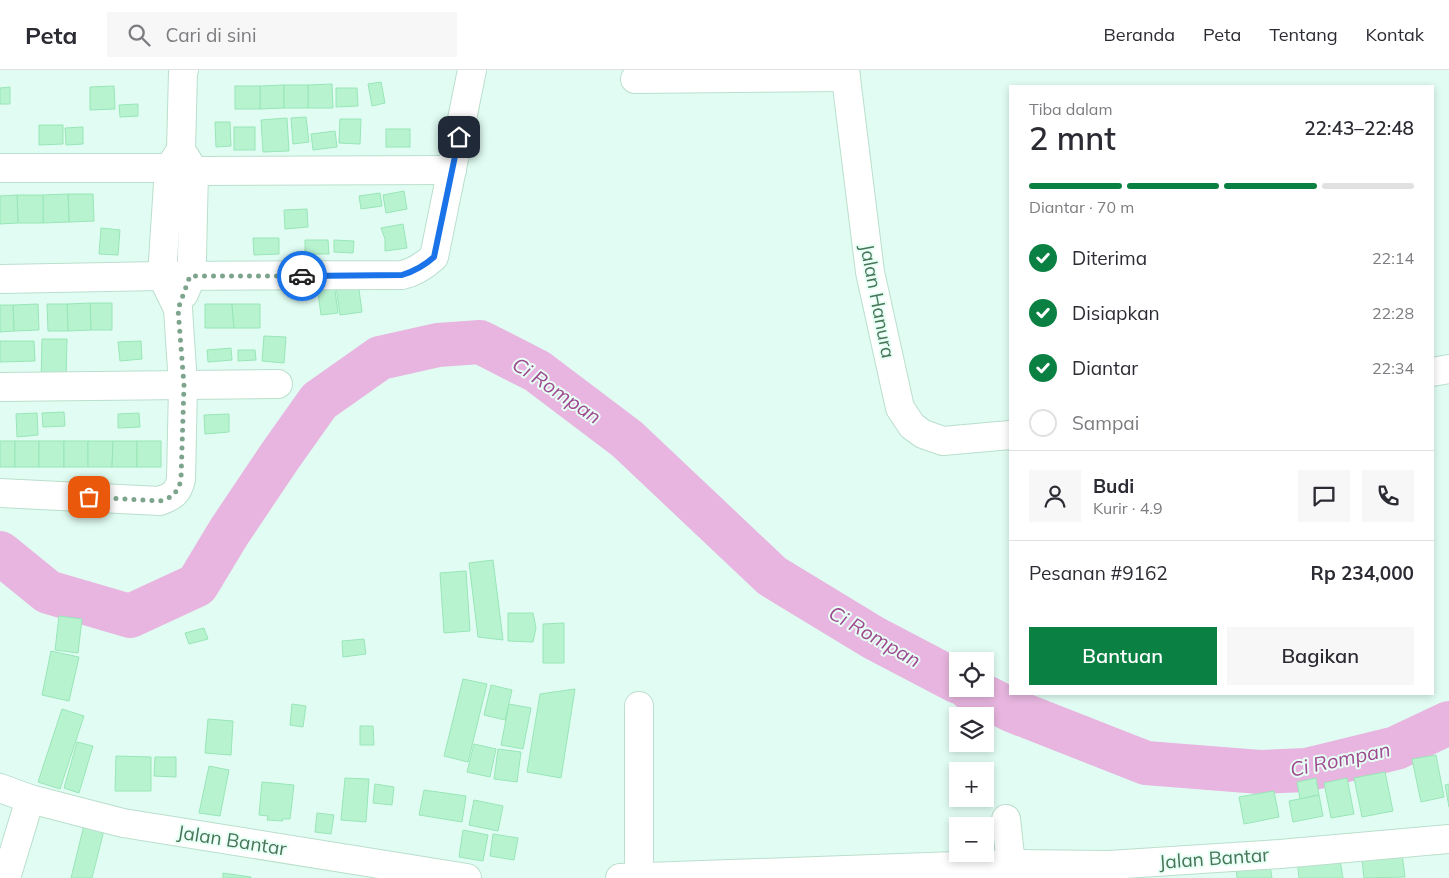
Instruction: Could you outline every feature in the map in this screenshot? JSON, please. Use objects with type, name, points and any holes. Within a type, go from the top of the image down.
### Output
[{"type":"street","points":[[0,279],[402,275],[413,272],[423,267],[434,257],[472,70]]},
{"type":"street","points":[[178,309],[190,276],[192,258],[181,163],[182,71]]},
{"type":"street","points":[[635,79],[845,74]]},
{"type":"street","name":"Jalan Hanura","points":[[845,74],[870,272],[900,408],[912,426],[923,434],[943,441],[1009,434]]},
{"type":"street","points":[[0,168],[181,163],[452,170]]},
{"type":"street","points":[[0,493],[160,501],[173,496],[179,487],[181,479],[184,385],[178,309],[162,276],[181,163]]},
{"type":"street","points":[[1434,372],[1449,369]]},
{"type":"street","points":[[0,388],[278,384]]},
{"type":"street","points":[[639,706],[639,878]]},
{"type":"street","name":"Jalan Bantar","points":[[0,788],[30,799],[123,823],[467,878]]},
{"type":"street","points":[[6,878],[30,799]]},
{"type":"street","points":[[1006,819],[1010,864]]},
{"type":"street","name":"Jalan Bantar","points":[[620,878],[1010,864],[1110,871],[1449,839]]},
{"type":"building","points":[[381,82],[385,103],[372,106],[368,84]]},
{"type":"building","points":[[332,84],[333,108],[308,108],[308,85]]},
{"type":"building","points":[[284,85],[284,108],[260,109],[260,86]]},
{"type":"building","points":[[284,85],[308,85],[308,108],[284,108]]},
{"type":"building","points":[[114,86],[115,109],[90,110],[90,87]]},
{"type":"building","points":[[235,86],[260,86],[260,109],[235,109]]},
{"type":"building","points":[[10,87],[10,104],[0,104],[0,88]]},
{"type":"building","points":[[336,88],[357,88],[358,106],[336,107]]},
{"type":"building","points":[[138,104],[138,116],[120,117],[119,105]]},
{"type":"building","points":[[306,117],[309,142],[293,144],[291,118]]},
{"type":"building","points":[[287,118],[289,151],[263,152],[261,120]]},
{"type":"building","points":[[340,119],[361,119],[360,144],[339,143]]},
{"type":"building","points":[[215,122],[230,122],[231,146],[216,147]]},
{"type":"building","points":[[39,125],[63,125],[63,144],[39,145]]},
{"type":"building","points":[[83,127],[83,144],[66,145],[65,128]]},
{"type":"building","points":[[234,127],[255,127],[255,150],[234,150]]},
{"type":"building","points":[[386,129],[410,129],[410,147],[386,147]]},
{"type":"building","points":[[335,131],[337,147],[313,150],[311,134]]},
{"type":"building","points":[[404,191],[407,209],[386,213],[383,195]]},
{"type":"building","points":[[380,193],[382,206],[361,209],[359,196]]},
{"type":"building","points":[[68,194],[93,194],[94,221],[69,222]]},
{"type":"building","points":[[68,194],[69,222],[43,223],[43,195]]},
{"type":"building","points":[[17,195],[43,195],[43,223],[18,223]]},
{"type":"building","points":[[17,195],[18,223],[0,224],[0,196]]},
{"type":"building","points":[[307,209],[308,227],[285,229],[284,210]]},
{"type":"building","points":[[403,224],[407,248],[385,251],[385,239],[381,228]]},
{"type":"building","points":[[101,228],[120,230],[118,255],[99,254]]},
{"type":"building","points":[[253,238],[279,238],[279,254],[254,255]]},
{"type":"building","points":[[305,240],[328,240],[329,254],[305,254]]},
{"type":"building","points":[[334,240],[354,241],[353,253],[334,252]]},
{"type":"building","points":[[358,282],[362,312],[340,315],[336,286]]},
{"type":"building","points":[[334,283],[338,313],[321,315],[317,285]]},
{"type":"building","points":[[90,303],[112,303],[112,330],[91,330]]},
{"type":"building","points":[[90,303],[91,330],[68,331],[67,304]]},
{"type":"building","points":[[38,304],[39,330],[14,331],[13,305]]},
{"type":"building","points":[[47,304],[67,304],[68,331],[48,331]]},
{"type":"building","points":[[205,304],[232,304],[234,328],[205,328]]},
{"type":"building","points":[[232,304],[260,304],[260,328],[234,328]]},
{"type":"building","points":[[0,305],[13,305],[14,331],[0,332]]},
{"type":"building","points":[[264,336],[286,337],[284,363],[262,361]]},
{"type":"building","points":[[42,339],[67,339],[66,381],[41,381]]},
{"type":"building","points":[[0,341],[34,341],[35,361],[0,362]]},
{"type":"building","points":[[141,341],[142,359],[120,361],[118,342]]},
{"type":"building","points":[[231,348],[232,360],[208,362],[207,350]]},
{"type":"building","points":[[238,350],[255,350],[256,360],[238,361]]},
{"type":"building","points":[[64,412],[65,426],[43,427],[42,413]]},
{"type":"building","points":[[37,413],[38,435],[17,437],[16,414]]},
{"type":"building","points":[[139,413],[140,427],[118,428],[118,414]]},
{"type":"building","points":[[229,414],[229,432],[205,434],[204,415]]},
{"type":"building","points":[[0,441],[15,441],[15,467],[0,467]]},
{"type":"building","points":[[15,441],[39,441],[39,467],[15,467]]},
{"type":"building","points":[[39,441],[64,441],[64,467],[39,467]]},
{"type":"building","points":[[64,441],[88,441],[88,467],[64,467]]},
{"type":"building","points":[[88,441],[113,441],[112,467],[88,467]]},
{"type":"building","points":[[113,441],[137,441],[137,467],[112,467]]},
{"type":"building","points":[[137,441],[161,441],[161,467],[137,467]]},
{"type":"building","points":[[493,560],[503,640],[478,637],[469,563]]},
{"type":"building","points":[[466,571],[470,631],[444,633],[440,573]]},
{"type":"building","points":[[508,613],[533,613],[536,628],[533,642],[508,641]]},
{"type":"building","points":[[59,616],[82,619],[78,653],[55,650]]},
{"type":"building","points":[[564,623],[564,663],[543,663],[543,624]]},
{"type":"building","points":[[204,628],[208,639],[189,644],[185,633]]},
{"type":"building","points":[[364,639],[366,654],[343,657],[342,641]]},
{"type":"building","points":[[51,651],[79,657],[69,701],[42,695]]},
{"type":"building","points":[[463,679],[487,684],[468,762],[444,756]]},
{"type":"building","points":[[491,685],[512,690],[505,720],[484,715]]},
{"type":"building","points":[[575,689],[561,778],[527,772],[540,694]]},
{"type":"building","points":[[292,704],[306,706],[303,727],[290,725]]},
{"type":"building","points":[[509,704],[531,708],[523,749],[501,745]]},
{"type":"building","points":[[62,709],[84,716],[60,789],[38,782]]},
{"type":"building","points":[[208,719],[233,721],[231,755],[205,753]]},
{"type":"building","points":[[360,726],[373,726],[374,745],[360,745]]},
{"type":"building","points":[[77,742],[93,746],[79,793],[64,788]]},
{"type":"building","points":[[474,744],[496,749],[490,777],[467,772]]},
{"type":"building","points":[[498,749],[521,752],[517,782],[494,779]]},
{"type":"building","points":[[1436,755],[1444,797],[1421,802],[1412,759]]},
{"type":"building","points":[[116,756],[151,757],[151,791],[115,791]]},
{"type":"building","points":[[155,757],[176,757],[176,777],[154,776]]},
{"type":"building","points":[[209,766],[229,770],[220,816],[199,813]]},
{"type":"building","points":[[1385,772],[1393,811],[1362,817],[1354,778]]},
{"type":"building","points":[[345,778],[369,779],[366,822],[341,820]]},
{"type":"building","points":[[1316,778],[1319,795],[1300,799],[1297,782]]},
{"type":"building","points":[[1347,778],[1354,814],[1331,818],[1324,783]]},
{"type":"building","points":[[262,782],[294,785],[290,819],[282,819],[283,821],[267,820],[268,816],[259,815]]},
{"type":"building","points":[[375,784],[394,787],[392,805],[373,803]]},
{"type":"building","points":[[1449,784],[1449,807],[1445,785]]},
{"type":"building","points":[[424,790],[466,796],[462,822],[419,815]]},
{"type":"building","points":[[1274,791],[1279,817],[1244,824],[1239,797]]},
{"type":"building","points":[[1319,795],[1323,816],[1293,822],[1289,801]]},
{"type":"building","points":[[474,800],[503,806],[498,831],[469,825]]},
{"type":"building","points":[[317,813],[334,815],[331,834],[315,832]]},
{"type":"building","points":[[84,825],[104,830],[92,878],[71,878]]},
{"type":"building","points":[[463,830],[488,835],[483,861],[459,857]]},
{"type":"building","points":[[493,834],[518,838],[514,860],[490,856]]},
{"type":"building","points":[[1401,846],[1405,877],[1364,878],[1361,851]]},
{"type":"building","points":[[1339,854],[1343,878],[1299,878],[1297,859]]},
{"type":"building","points":[[1269,859],[1272,878],[1237,878],[1236,864]]},
{"type":"building","points":[[223,873],[251,877],[251,878],[223,878]]},
{"type":"waterway","name":"Ci Rompan","points":[[0,553],[48,592],[130,616],[197,585],[229,532],[319,401],[380,358],[438,345],[480,342],[537,371],[627,439],[772,576],[874,638],[949,677]]},
{"type":"waterway","name":"Ci Rompan","points":[[986,697],[1011,710],[1146,763],[1260,772],[1306,770],[1396,748],[1449,723]]},
{"type":"way so far","points":[[89,497],[160,501],[173,496],[179,487],[181,479],[184,385],[178,309],[190,276],[302,276]]},
{"type":"route","points":[[302,276],[402,275],[423,267],[434,257],[459,137]]}]
